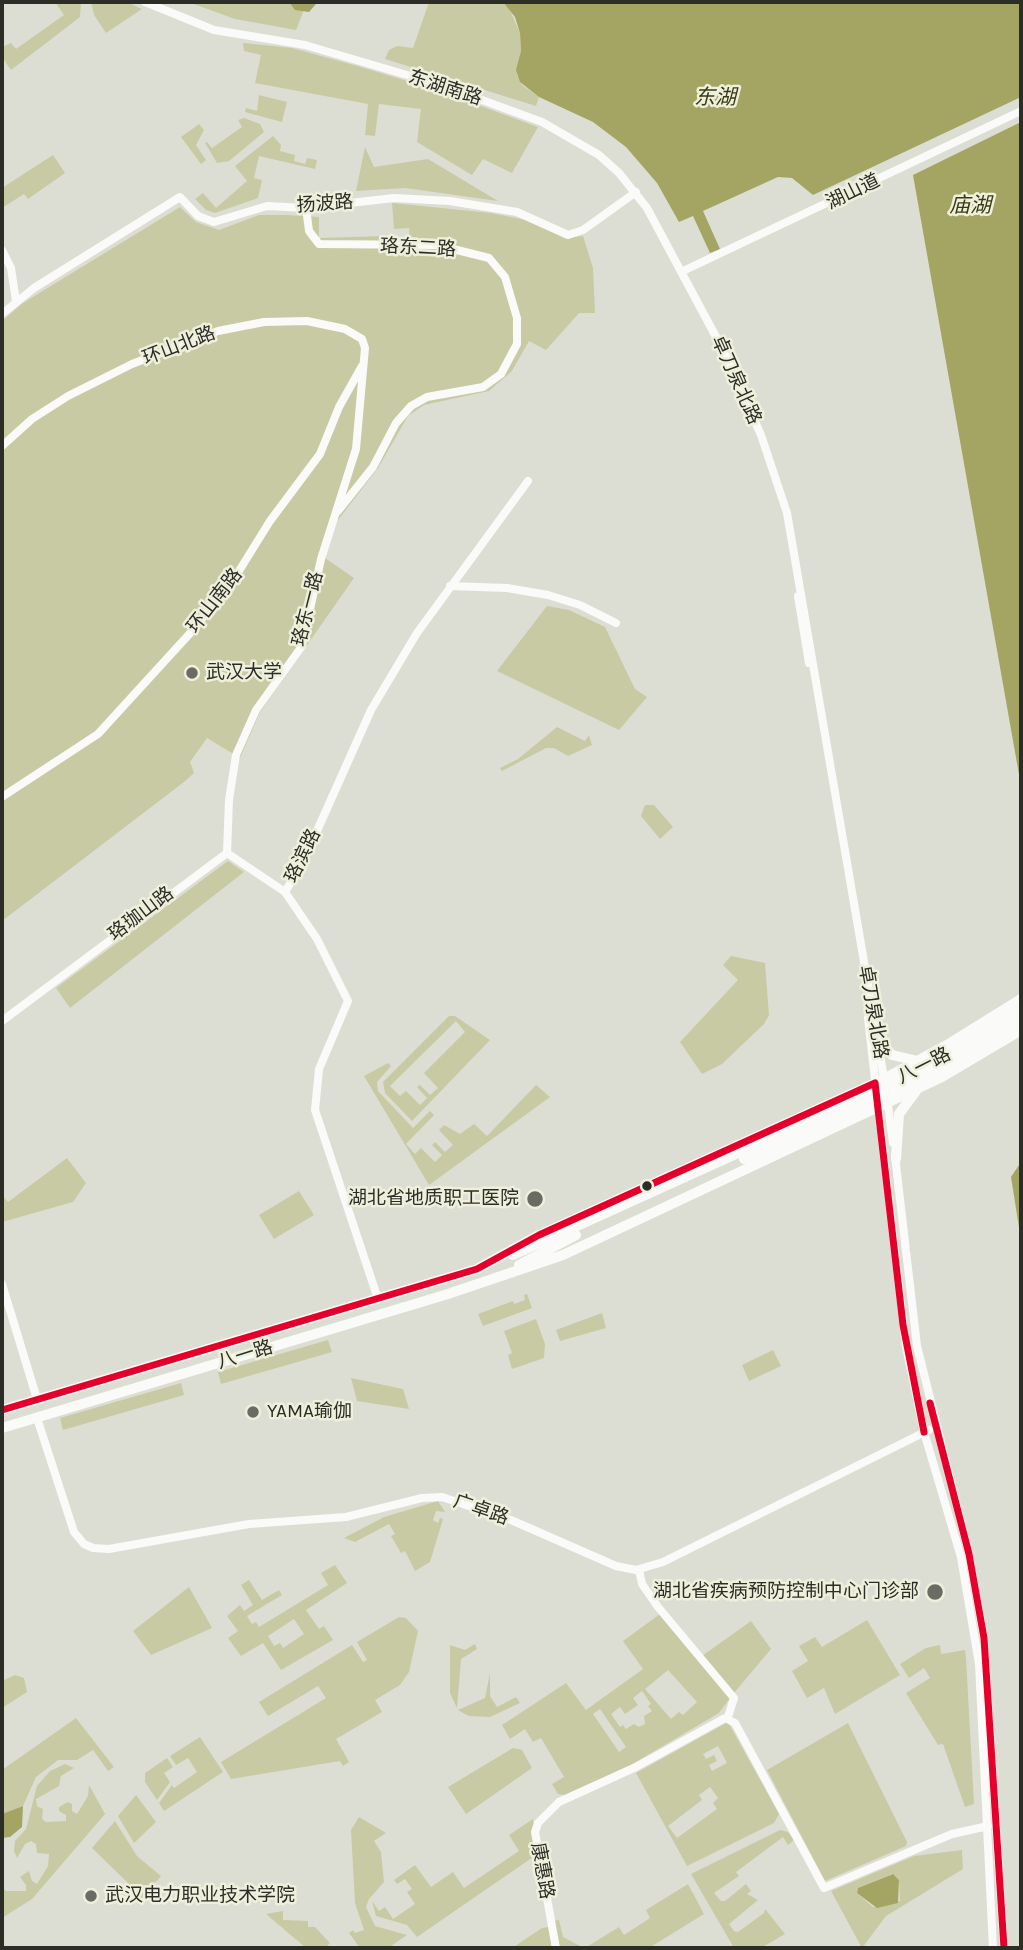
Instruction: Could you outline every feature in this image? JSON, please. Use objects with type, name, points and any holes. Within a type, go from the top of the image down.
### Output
[{"type":"main road","name":"八一路","points":[[477,1269],[540,1235],[880,1081],[929,1055],[1021,999]]},
{"type":"main road","name":"八一路","points":[[489,1280],[567,1236],[906,1077],[1021,1011]]},
{"type":"main road","name":"八一路","points":[[2,1410],[477,1269],[567,1236],[920,1078],[1021,1021]]},
{"type":"main road","name":"八一路","points":[[2,1428],[563,1255],[942,1077],[1021,1030]]},
{"type":"main road","points":[[878,1039],[892,1055],[918,1061]]},
{"type":"main road","points":[[896,1159],[898,1115],[919,1088]]},
{"type":"main road","points":[[736,1144],[747,1168]]},
{"type":"street","name":"东湖南路","points":[[145,2],[214,30],[305,45],[442,85],[542,122],[589,147],[636,192],[683,271]]},
{"type":"street","name":"湖山道","points":[[683,271],[1021,111]]},
{"type":"street","name":"扬波路","points":[[25,294],[180,197],[198,216],[214,222],[258,207],[306,208],[394,198],[450,201],[517,212],[568,235],[583,230],[636,192]]},
{"type":"street","name":"珞东二路","points":[[306,208],[309,231],[319,244],[437,245],[489,258],[505,277],[517,318],[517,344],[502,374],[483,387],[427,397],[411,406],[396,423],[373,467],[335,516]]},
{"type":"street","points":[[2,250],[9,263],[16,301]]},
{"type":"street","name":"卓刀泉北路","points":[[683,271],[744,395],[788,513],[878,1039],[880,1081]]},
{"type":"street","points":[[2,314],[25,294],[13,286]]},
{"type":"street","name":"环山北路","points":[[2,446],[32,419],[68,396],[121,369],[218,331],[264,322],[307,321],[358,335],[363,341],[364,358]]},
{"type":"street","name":"珞东一路","points":[[227,853],[229,800],[236,755],[256,710],[302,646],[321,559],[356,449],[364,358]]},
{"type":"street","name":"环山南路","points":[[2,797],[98,734],[193,630],[234,579],[270,521],[320,454],[339,407],[364,358]]},
{"type":"street","name":"珞滨路","points":[[378,1299],[315,1110],[319,1069],[348,1001],[317,939],[285,892],[304,860],[371,710],[417,633],[528,481]]},
{"type":"street","name":"卓刀泉北路","points":[[780,492],[880,1081],[903,1325],[924,1432],[945,1493],[971,1605],[979,1664],[993,1948]]},
{"type":"street","points":[[450,586],[507,588],[562,598],[616,623]]},
{"type":"street","points":[[227,853],[285,892]]},
{"type":"street","name":"珞珈山路","points":[[2,1021],[227,853]]},
{"type":"street","name":"卓刀泉北路","points":[[883,1104],[896,1159],[915,1334],[969,1554],[984,1638],[1004,1948]]},
{"type":"street","points":[[2,1284],[37,1399]]},
{"type":"street","name":"广卓路","points":[[37,1418],[74,1532],[90,1548],[109,1549],[249,1524],[346,1517],[422,1498],[442,1497],[511,1520],[616,1566],[639,1570]]},
{"type":"street","points":[[936,1427],[663,1562],[639,1570],[642,1584],[649,1595],[734,1698],[727,1717],[735,1723],[824,1888],[952,1835],[988,1826]]},
{"type":"street","name":"康惠路","points":[[556,1948],[536,1832],[538,1823],[559,1802],[636,1767],[727,1717]]},
{"type":"shaded area","points":[[55,2],[81,2],[80,17],[11,70],[2,57],[2,47],[11,43],[16,49],[64,15]]},
{"type":"shaded area","points":[[91,2],[127,2],[142,9],[106,33],[94,15]]},
{"type":"shaded area","points":[[188,2],[307,2],[296,30],[235,19]]},
{"type":"shaded area","points":[[429,2],[503,2],[508,6],[520,33],[521,51],[517,74],[522,85],[539,97],[536,106],[385,59],[389,50],[397,46],[413,48]]},
{"type":"shaded area","points":[[243,43],[292,48],[361,67],[440,91],[538,127],[512,173],[483,159],[472,175],[417,142],[421,109],[379,104],[375,136],[365,135],[368,104],[255,83],[261,55],[244,51]]},
{"type":"shaded area","points":[[259,95],[287,102],[282,122],[245,112],[246,108],[257,111]]},
{"type":"shaded area","points":[[244,118],[260,124],[264,132],[229,161],[217,163],[205,143],[212,148],[242,127],[238,120]]},
{"type":"shaded area","points":[[199,124],[204,130],[196,145],[206,160],[201,164],[181,137]]},
{"type":"shaded area","points":[[273,136],[281,145],[280,151],[295,155],[294,161],[305,164],[307,158],[317,160],[315,169],[259,156],[254,178],[262,180],[258,198],[215,213],[206,210],[195,199],[203,193],[216,208],[247,181],[235,166]]},
{"type":"shaded area","points":[[365,147],[374,167],[428,159],[498,201],[405,188],[356,191]]},
{"type":"shaded area","points":[[53,155],[65,173],[28,199],[24,194],[2,208],[2,188]]},
{"type":"shaded area","points":[[392,203],[491,213],[531,221],[565,238],[583,236],[593,268],[595,313],[579,313],[546,350],[529,341],[512,371],[489,391],[424,405],[408,416],[378,468],[335,524],[325,558],[354,578],[260,712],[240,758],[207,738],[190,762],[194,773],[184,782],[2,921],[2,321],[23,303],[180,207],[196,222],[219,230],[259,215],[287,215],[319,217],[319,238],[385,236],[386,242],[410,241],[409,228],[394,229]]},
{"type":"shaded area","points":[[547,606],[569,610],[605,627],[635,689],[647,697],[619,730],[497,671]]},
{"type":"shaded area","points":[[557,727],[585,741],[589,735],[592,745],[568,756],[554,748],[546,748],[502,771],[500,768],[518,759]]},
{"type":"shaded area","points":[[645,805],[654,805],[673,827],[660,839],[641,816]]},
{"type":"shaded area","points":[[228,861],[244,872],[70,1008],[56,988]]},
{"type":"shaded area","points":[[731,956],[765,963],[769,1015],[764,1024],[722,1064],[702,1074],[680,1042],[738,980],[723,965]]},
{"type":"shaded area","points":[[449,1016],[455,1016],[490,1040],[412,1121],[385,1093],[383,1082]],"holes":[[[456,1021],[465,1032],[424,1073],[438,1088],[430,1095],[420,1085],[417,1087],[427,1098],[420,1105],[406,1091],[400,1096],[390,1086]]]},
{"type":"shaded area","points":[[388,1063],[391,1066],[377,1082],[378,1091],[413,1128],[430,1111],[434,1115],[406,1144],[415,1154],[421,1148],[435,1162],[442,1155],[432,1145],[435,1142],[445,1152],[453,1145],[439,1130],[444,1125],[460,1134],[474,1124],[487,1136],[536,1085],[550,1097],[429,1185],[364,1076]]},
{"type":"shaded area","points":[[67,1158],[86,1183],[73,1202],[2,1222],[2,1195],[8,1202]]},
{"type":"shaded area","points":[[299,1191],[314,1215],[274,1239],[259,1215]]},
{"type":"shaded area","points":[[527,1294],[532,1308],[483,1326],[478,1314],[513,1301],[514,1304],[525,1300],[524,1295]]},
{"type":"shaded area","points":[[602,1313],[606,1328],[560,1341],[556,1330]]},
{"type":"shaded area","points":[[536,1319],[545,1344],[544,1358],[512,1369],[508,1355],[512,1353],[504,1331]]},
{"type":"shaded area","points":[[328,1340],[332,1352],[221,1384],[218,1372]]},
{"type":"shaded area","points":[[773,1350],[781,1366],[749,1381],[742,1365]]},
{"type":"shaded area","points":[[351,1378],[403,1389],[409,1409],[357,1401]]},
{"type":"shaded area","points":[[181,1383],[184,1395],[63,1430],[60,1418]]},
{"type":"shaded area","points":[[438,1501],[445,1512],[436,1511],[433,1520],[438,1523],[440,1518],[443,1519],[430,1562],[415,1571],[405,1551],[401,1553],[391,1536],[395,1534],[389,1524],[355,1542],[344,1538],[384,1517]]},
{"type":"shaded area","points":[[335,1565],[347,1583],[306,1610],[319,1629],[324,1626],[333,1640],[281,1670],[263,1643],[241,1656],[228,1638],[238,1631],[227,1616],[240,1605],[244,1611],[253,1605],[241,1585],[249,1580],[262,1600],[279,1590],[282,1595],[247,1616],[252,1624],[256,1622],[259,1627],[328,1585],[321,1573]],"holes":[[[294,1619],[304,1634],[283,1648],[280,1643],[274,1646],[268,1636]]]},
{"type":"shaded area","points":[[189,1587],[212,1628],[151,1655],[133,1631]]},
{"type":"shaded area","points":[[660,1614],[730,1698],[719,1713],[629,1766],[565,1795],[558,1794],[552,1784],[564,1777],[541,1738],[533,1742],[525,1729],[510,1739],[502,1725],[566,1683],[586,1710],[643,1669],[623,1641]],"holes":[[[668,1670],[697,1702],[683,1715],[679,1712],[671,1719],[645,1689]],[[642,1691],[651,1704],[648,1706],[652,1711],[644,1716],[645,1724],[639,1727],[634,1724],[626,1729],[623,1725],[620,1727],[611,1714],[620,1707],[625,1714],[638,1705],[633,1698]],[[600,1709],[626,1747],[619,1752],[593,1714]]]},
{"type":"shaded area","points":[[399,1617],[406,1618],[418,1631],[409,1672],[400,1685],[375,1700],[382,1712],[336,1739],[349,1762],[343,1766],[340,1761],[231,1779],[221,1762],[326,1698],[318,1686],[268,1716],[259,1702],[352,1645],[363,1662],[367,1660],[357,1642]]},
{"type":"shaded area","points":[[867,1620],[900,1675],[835,1714],[824,1688],[807,1698],[792,1671],[808,1661],[799,1646],[815,1637],[822,1647]]},
{"type":"shaded area","points":[[751,1621],[771,1649],[734,1693],[702,1656]]},
{"type":"shaded area","points":[[475,1644],[477,1649],[461,1659],[457,1708],[450,1693],[450,1645],[465,1650]]},
{"type":"shaded area","points":[[940,1645],[941,1654],[965,1650],[974,1804],[965,1807],[943,1744],[938,1745],[906,1693],[930,1678],[924,1668],[909,1678],[900,1664],[926,1648]]},
{"type":"shaded area","points":[[490,1673],[490,1696],[497,1707],[516,1697],[520,1703],[490,1717],[469,1716],[458,1710],[485,1698]]},
{"type":"shaded area","points":[[15,1675],[24,1678],[27,1692],[2,1708],[2,1681]]},
{"type":"shaded area","points":[[76,1718],[114,1767],[108,1771],[93,1750],[77,1760],[58,1760],[36,1777],[23,1806],[2,1814],[2,1770]]},
{"type":"shaded area","points":[[728,1722],[779,1814],[774,1823],[687,1866],[636,1773]],"holes":[[[718,1746],[727,1763],[712,1771],[709,1765],[717,1761],[714,1755],[706,1759],[703,1754]],[[710,1787],[718,1798],[713,1803],[717,1809],[677,1838],[668,1826],[702,1800],[699,1795]]]},
{"type":"shaded area","points":[[848,1723],[907,1842],[906,1846],[825,1881],[767,1770]]},
{"type":"shaded area","points":[[200,1737],[223,1772],[164,1811],[159,1803],[172,1785],[174,1788],[197,1772],[188,1758],[176,1765],[170,1756]]},
{"type":"shaded area","points":[[513,1748],[522,1750],[532,1768],[466,1814],[448,1787]]},
{"type":"shaded area","points":[[167,1758],[173,1767],[164,1773],[170,1782],[157,1800],[145,1782],[145,1773]]},
{"type":"shaded area","points":[[65,1764],[74,1768],[61,1776],[59,1786],[36,1799],[37,1806],[43,1809],[42,1819],[46,1822],[66,1821],[66,1815],[59,1811],[59,1807],[68,1802],[72,1804],[72,1811],[77,1814],[88,1796],[89,1785],[105,1814],[32,1899],[2,1918],[2,1887],[6,1891],[26,1891],[26,1885],[20,1877],[29,1871],[32,1881],[37,1884],[48,1866],[49,1854],[37,1853],[36,1844],[31,1841],[25,1844],[17,1858],[14,1851],[15,1841],[26,1829],[37,1786],[50,1771]]},
{"type":"shaded area","points":[[136,1795],[156,1822],[134,1843],[118,1816]]},
{"type":"shaded area","points":[[359,1817],[386,1833],[374,1841],[381,1852],[384,1882],[369,1899],[366,1907],[375,1926],[407,1935],[388,1948],[360,1948],[349,1933],[353,1930],[355,1933],[364,1930],[355,1903],[351,1830]]},
{"type":"shaded area","points":[[533,1819],[536,1855],[417,1937],[407,1925],[376,1916],[372,1901],[379,1911],[385,1907],[393,1919],[415,1904],[407,1892],[412,1889],[405,1879],[397,1884],[394,1880],[415,1865],[431,1887],[453,1872],[464,1888],[519,1851],[509,1835]]},
{"type":"shaded area","points":[[115,1821],[137,1856],[161,1876],[137,1903],[124,1890],[129,1884],[92,1848]]},
{"type":"shaded area","points":[[780,1830],[788,1832],[794,1840],[788,1845],[783,1837],[736,1872],[739,1876],[714,1893],[721,1901],[725,1901],[746,1884],[751,1891],[747,1894],[758,1900],[729,1924],[734,1931],[738,1932],[764,1913],[765,1909],[785,1934],[761,1948],[734,1948],[691,1874]]},
{"type":"shaded area","points":[[962,1850],[963,1869],[886,1916],[862,1948],[831,1891],[914,1856]],"holes":[[[892,1874],[899,1880],[900,1901],[873,1907],[857,1893],[858,1888]]]},
{"type":"shaded area","points":[[688,1884],[704,1914],[649,1948],[585,1948],[619,1927],[624,1935],[650,1918],[646,1910]]},
{"type":"shaded area","points":[[283,1911],[283,1920],[308,1921],[308,1927],[315,1927],[330,1943],[325,1948],[306,1948],[266,1914]]},
{"type":"shaded area","points":[[559,1920],[563,1937],[584,1948],[559,1948],[553,1921]]},
{"type":"shaded area","points":[[548,1927],[552,1948],[512,1948],[542,1928]]},
{"type":"water","points":[[289,2],[375,2],[316,4],[309,12],[295,10]]},
{"type":"water","name":"东湖","points":[[503,2],[1021,2],[1021,97],[813,195],[792,178],[778,177],[703,211],[720,249],[710,253],[693,216],[679,222],[657,183],[626,147],[593,122],[539,97],[520,82],[516,70],[521,51],[520,33],[515,17]]},
{"type":"water","name":"庙湖","points":[[1021,122],[1021,786],[913,175]]},
{"type":"water","points":[[1021,1162],[1021,1240],[1011,1177]]},
{"type":"water","points":[[23,1806],[22,1827],[10,1837],[2,1838],[2,1814]]},
{"type":"water","points":[[893,1874],[899,1880],[898,1903],[877,1908],[857,1893],[858,1888]]},
{"type":"transit line","points":[[2,1410],[477,1269],[539,1235],[875,1083],[903,1325],[924,1432]]},
{"type":"transit line","points":[[930,1403],[969,1554],[984,1638],[1004,1948]]},
{"type":"place","name":"武汉大学","points":[[192,673]]},
{"type":"place","name":"湖北省地质职工医院","points":[[535,1199]]},
{"type":"place","name":"YAMA瑜伽","points":[[253,1412]]},
{"type":"place","name":"湖北省疾病预防控制中心门诊部","points":[[935,1592]]},
{"type":"place","name":"武汉电力职业技术学院","points":[[91,1896]]}]
